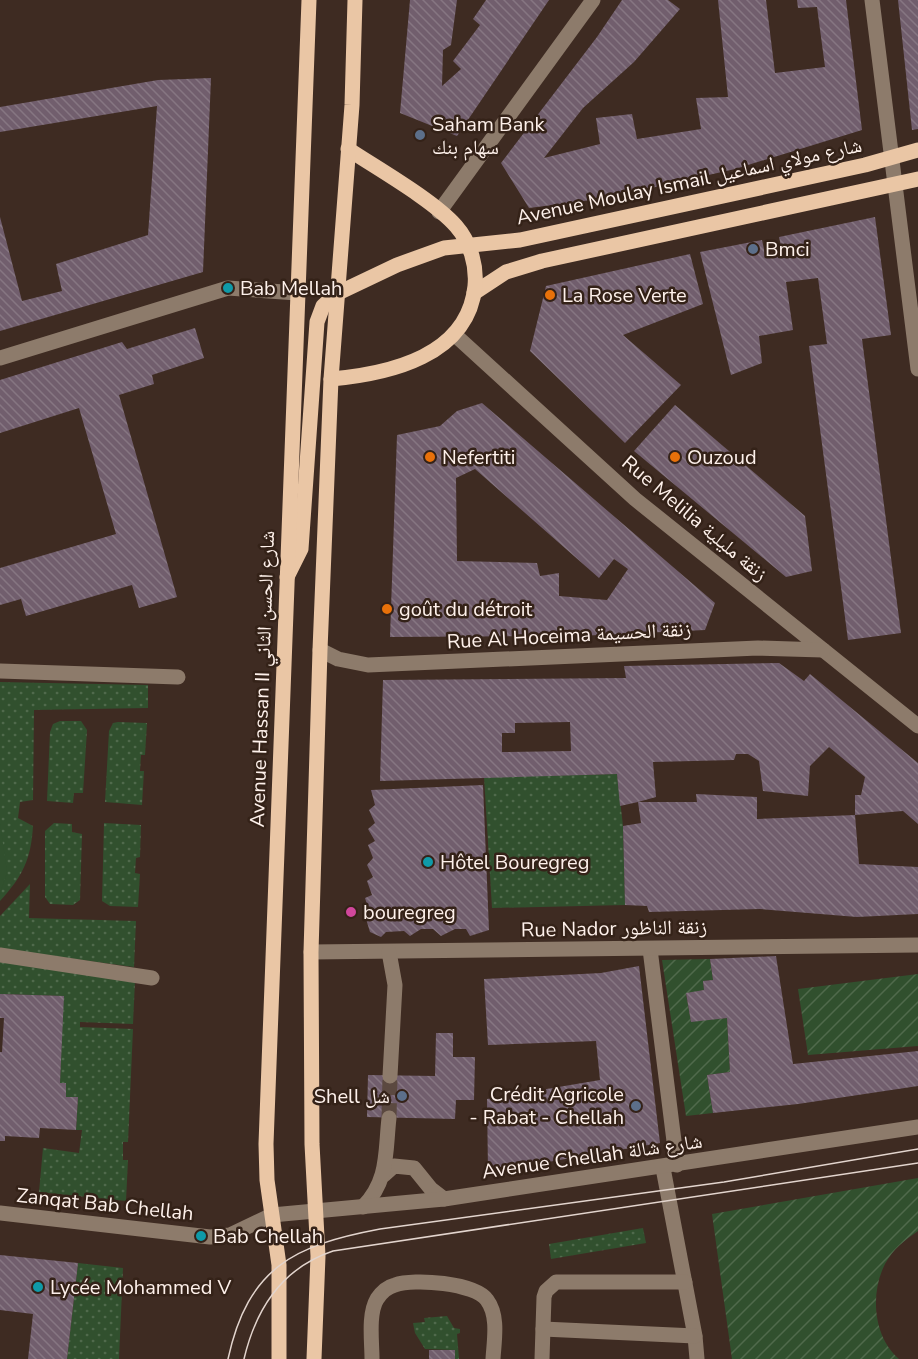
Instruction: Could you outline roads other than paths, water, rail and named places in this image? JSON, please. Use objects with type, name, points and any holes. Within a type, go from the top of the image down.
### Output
[{"type":"main road","name":"Avenue Hassan II شارع الحسن الثاني","points":[[279,1359],[279,1265],[267,1180],[266,1144],[309,0]]},
{"type":"main road","points":[[314,1359],[318,1256],[312,1144],[311,952],[320,650],[331,379],[348,149],[355,0]]},
{"type":"main road","points":[[331,379],[372,375],[394,369],[436,349],[454,334],[469,311],[474,292],[475,268],[468,244],[456,226],[348,149]]},
{"type":"main road","name":"Avenue Moulay Ismail شارع مولاي اسماعيل","points":[[336,294],[420,255],[468,244],[520,240],[891,158],[918,150]]},
{"type":"main road","points":[[474,292],[506,272],[542,261],[918,179]]},
{"type":"main road","points":[[287,577],[302,549],[317,322],[323,306],[336,294]]},
{"type":"street","points":[[439,212],[593,0]]},
{"type":"street","points":[[872,0],[918,369]]},
{"type":"street","points":[[0,358],[228,288],[297,293]]},
{"type":"street","name":"Rue Melilia زنقة مليلية","points":[[454,334],[635,499],[918,724]]},
{"type":"street","name":"Rue Al Hoceima زنقة الحسيمة","points":[[320,650],[338,659],[368,665],[758,648],[823,650]]},
{"type":"street","points":[[0,671],[178,677]]},
{"type":"street","name":"Rue Nador زنقة الناظور","points":[[311,952],[918,945]]},
{"type":"street","points":[[650,949],[670,1166],[684,1282],[696,1336],[697,1359]]},
{"type":"street","points":[[389,952],[395,985],[390,1076]]},
{"type":"street","points":[[0,956],[152,978]]},
{"type":"street","points":[[384,1175],[388,1118]]},
{"type":"street","name":"Avenue Chellah شارع شالة","points":[[272,1215],[444,1199],[918,1127]]},
{"type":"street","points":[[363,1207],[375,1192],[384,1175],[394,1166],[414,1167],[431,1190],[444,1199]]},
{"type":"street","name":"Zanqat Bab Chellah","points":[[0,1213],[210,1237],[230,1235],[272,1215]]},
{"type":"street","points":[[542,1359],[544,1297],[546,1291],[556,1281],[684,1282]]},
{"type":"street","points":[[372,1359],[374,1306],[385,1290],[403,1283],[464,1286],[482,1294],[493,1309],[495,1319],[493,1359]]},
{"type":"street","points":[[543,1329],[696,1336]]},
{"type":"tunnel","points":[[389,1118],[390,1076]]},
{"type":"tram line","points":[[228,1359],[248,1302],[262,1282],[300,1253],[323,1243],[380,1229],[724,1182],[918,1149]]},
{"type":"tram line","points":[[244,1359],[256,1323],[274,1292],[299,1268],[333,1251],[918,1163]]},
{"type":"place","name":"Saham Bank سهام بنك","points":[[420,135]]},
{"type":"place","name":"Bmci","points":[[753,249]]},
{"type":"place","name":"Bab Mellah","points":[[228,288]]},
{"type":"place","name":"La Rose Verte","points":[[550,295]]},
{"type":"place","name":"Nefertiti","points":[[430,457]]},
{"type":"place","name":"Ouzoud","points":[[675,457]]},
{"type":"place","name":"goût du détroit","points":[[387,609]]},
{"type":"place","name":"Hôtel Bouregreg","points":[[428,862]]},
{"type":"place","name":"bouregreg","points":[[351,912]]},
{"type":"place","name":"Shell شل","points":[[402,1096]]},
{"type":"place","name":"Crédit Agricole - Rabat - Chellah","points":[[636,1106]]},
{"type":"place","name":"Bab Chellah","points":[[201,1236]]},
{"type":"place","name":"Lycée Mohammed V","points":[[38,1287]]}]
